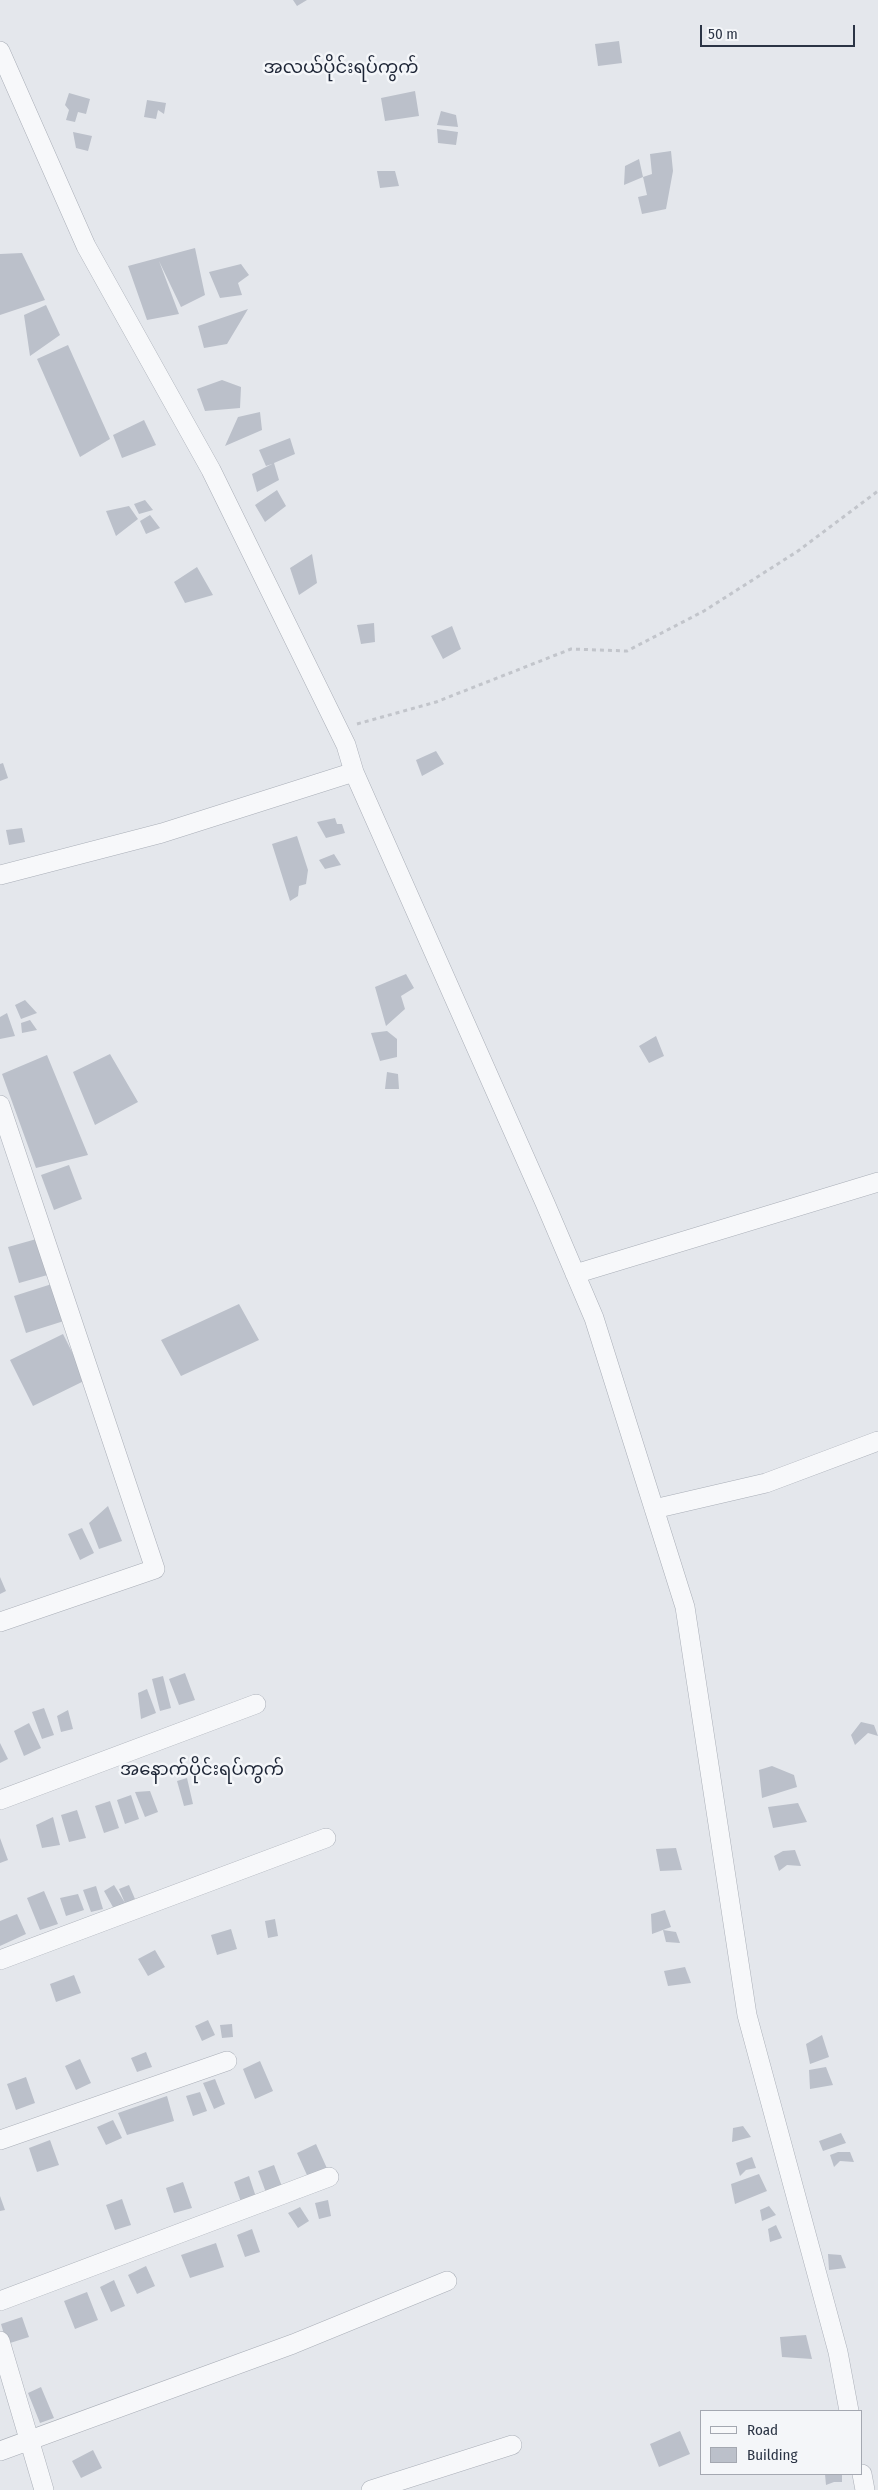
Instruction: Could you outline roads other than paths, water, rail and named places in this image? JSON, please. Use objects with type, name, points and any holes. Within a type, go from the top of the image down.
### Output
[{"type":"street","points":[[0,51],[86,246],[211,470],[340,733],[354,772],[594,1318],[685,1607],[746,2015],[838,2352],[849,2410]]},
{"type":"street","points":[[0,875],[162,833],[354,772]]},
{"type":"street","points":[[0,1105],[155,1569],[0,1622]]},
{"type":"street","points":[[576,1274],[878,1182]]},
{"type":"street","points":[[654,1509],[766,1483],[878,1441]]},
{"type":"street","points":[[0,1800],[256,1704]]},
{"type":"street","points":[[0,1960],[326,1838]]},
{"type":"street","points":[[0,2140],[227,2061]]},
{"type":"street","points":[[0,2301],[329,2177]]},
{"type":"street","points":[[0,2450],[142,2401],[293,2344],[447,2280]]},
{"type":"street","points":[[0,2341],[44,2490]]},
{"type":"street","points":[[371,2490],[512,2446]]},
{"type":"street","points":[[862,2475],[865,2490]]},
{"type":"district","name":"အလယ်ပိုင်းရပ်ကွက်","points":[[341,68]]},
{"type":"district","name":"အနောက်ပိုင်းရပ်ကွက်","points":[[202,1770]]}]
